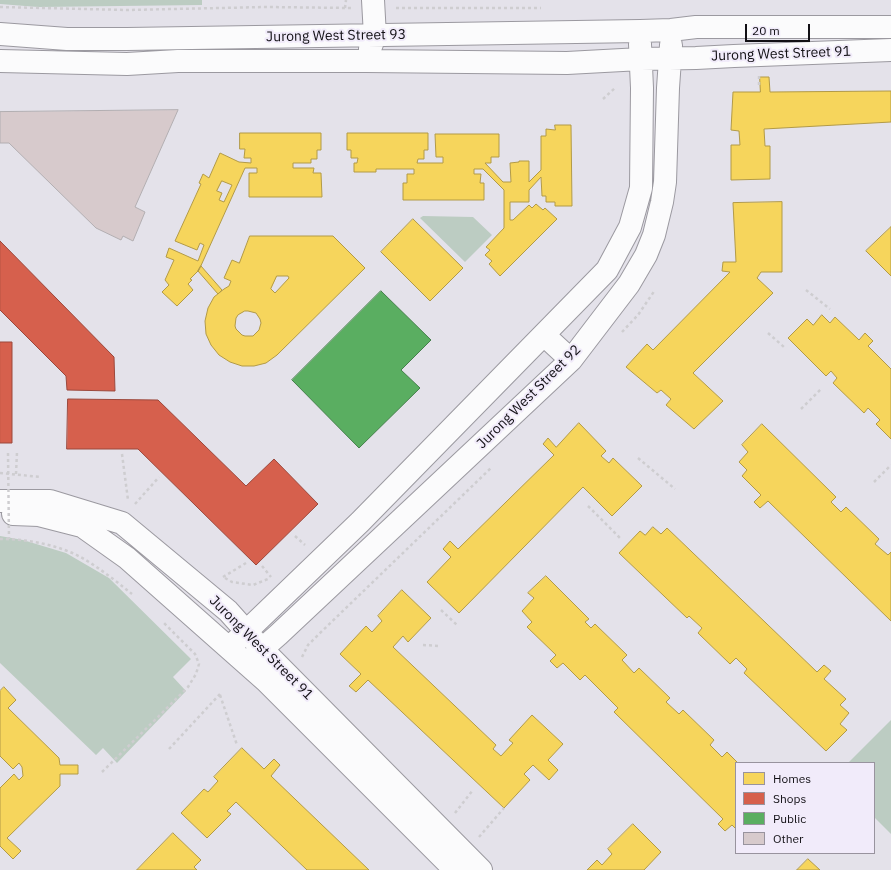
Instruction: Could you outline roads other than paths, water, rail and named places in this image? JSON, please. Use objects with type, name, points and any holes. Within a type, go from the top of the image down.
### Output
[{"type":"street","points":[[366,61],[374,36],[373,0]]},
{"type":"street","name":"Jurong West Street 91","points":[[671,30],[696,27],[891,27]]},
{"type":"street","name":"Jurong West Street 93","points":[[0,34],[67,39],[374,36],[671,30]]},
{"type":"street","name":"Jurong West Street 92","points":[[246,664],[571,360],[629,284],[646,255],[654,235],[662,202],[665,182],[671,30]]},
{"type":"street","points":[[229,648],[360,522],[607,270],[630,227],[641,188],[642,88],[640,31]]},
{"type":"street","name":"Jurong West Street 91","points":[[670,58],[891,50]]},
{"type":"street","name":"Jurong West Street 93","points":[[0,60],[127,64],[178,61],[567,63],[670,58]]},
{"type":"street","points":[[544,335],[571,360]]},
{"type":"street","name":"Jurong West Street 91","points":[[0,501],[50,501],[122,523],[228,611],[262,649],[481,870]]},
{"type":"street","name":"Jurong West Street 91","points":[[0,513],[38,515],[82,526],[127,558],[271,687],[455,870]]}]
